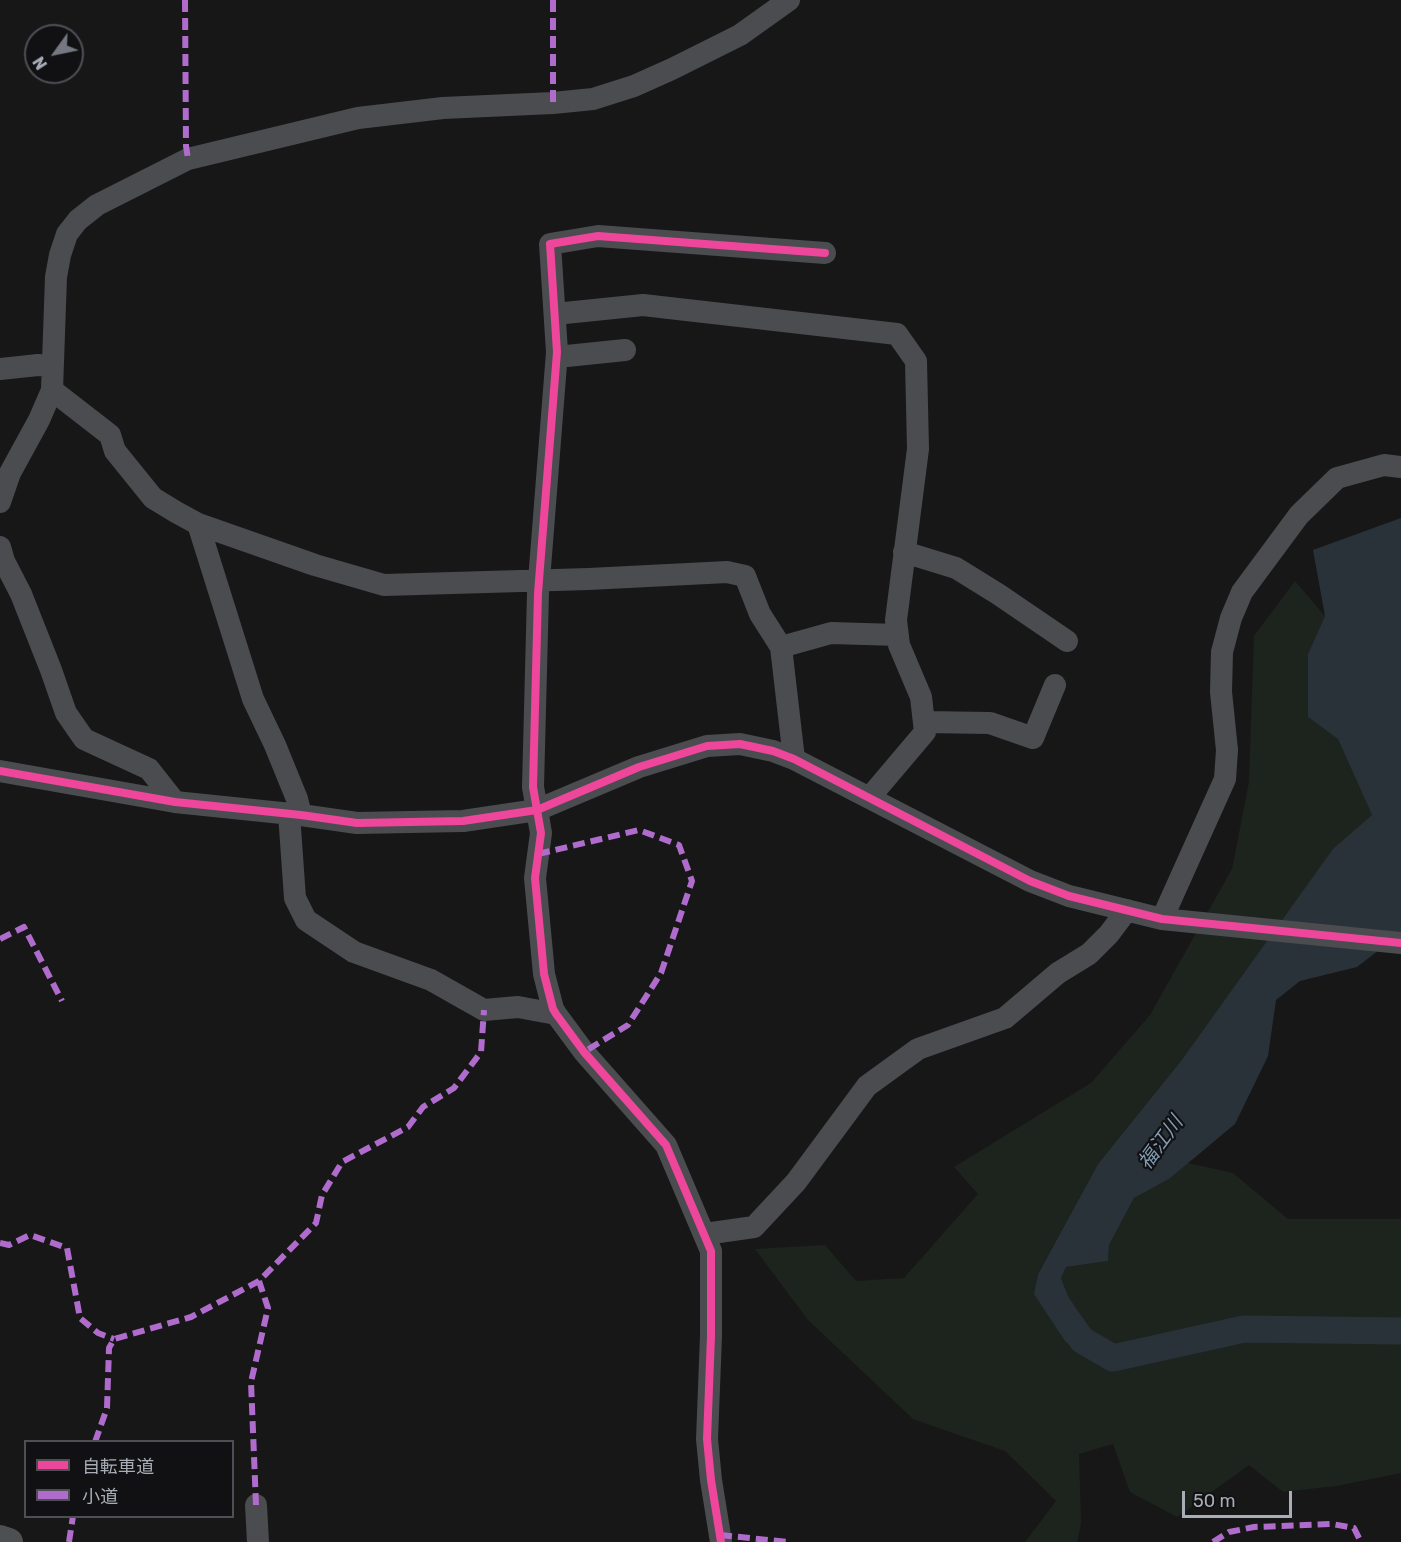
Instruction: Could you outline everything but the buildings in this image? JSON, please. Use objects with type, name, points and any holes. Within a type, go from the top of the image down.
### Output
[{"type":"main road","points":[[0,1539],[9,1542]]},
{"type":"street","points":[[0,502],[10,472],[39,420],[52,390],[56,277],[60,255],[67,234],[78,220],[97,205],[189,159],[358,118],[443,108],[593,99],[634,86],[740,35],[789,0]]},
{"type":"street","points":[[721,1542],[707,1439],[711,1336],[711,1251],[666,1145],[584,1052],[556,1014],[544,974],[535,878],[540,833],[533,788],[538,593],[557,357],[550,244],[598,236],[825,253]]},
{"type":"street","points":[[555,314],[643,305],[897,334],[916,361],[918,449],[896,620],[899,645],[921,697],[925,732],[870,797]]},
{"type":"street","points":[[557,357],[625,350]]},
{"type":"street","points":[[0,369],[38,365],[52,366]]},
{"type":"street","points":[[52,390],[110,435],[115,451],[153,498],[198,524],[315,565],[384,585],[540,581],[727,572],[745,576],[760,614],[781,646],[794,759]]},
{"type":"street","points":[[1162,918],[1177,890],[1225,779],[1227,750],[1221,692],[1222,652],[1231,618],[1242,592],[1299,515],[1337,478],[1384,465],[1401,467]]},
{"type":"street","points":[[198,524],[253,699],[297,799],[295,898],[306,920],[354,952],[431,980],[484,1010],[518,1007],[556,1014]]},
{"type":"street","points":[[0,546],[4,561],[21,594],[66,713],[84,739],[149,769],[175,802]]},
{"type":"street","points":[[904,552],[956,568],[1067,641]]},
{"type":"street","points":[[781,646],[831,633],[898,635]]},
{"type":"street","points":[[924,722],[990,723],[1033,738],[1055,685]]},
{"type":"street","points":[[0,771],[175,802],[295,814],[357,823],[463,821],[537,810],[639,767],[707,746],[740,744],[773,751],[794,759],[1030,881],[1069,896],[1162,918],[1401,943]]},
{"type":"street","points":[[705,1234],[754,1227],[796,1182],[867,1086],[918,1049],[1005,1018],[1058,973],[1089,954],[1109,934],[1127,910]]},
{"type":"street","points":[[256,1505],[258,1542]]},
{"type":"shaded area","points":[[1295,581],[1325,616],[1308,654],[1308,717],[1338,739],[1372,815],[1333,850],[1181,1061],[1098,1164],[1038,1273],[1034,1294],[1083,1319],[1068,1296],[1061,1278],[1066,1267],[1108,1261],[1109,1245],[1134,1198],[1169,1179],[1188,1163],[1233,1173],[1288,1219],[1401,1219],[1401,1473],[1336,1486],[1283,1492],[1249,1465],[1177,1517],[1130,1492],[1113,1444],[1079,1454],[1081,1524],[1077,1542],[1025,1542],[1056,1501],[1005,1451],[913,1419],[808,1320],[755,1249],[825,1245],[856,1281],[904,1278],[978,1194],[954,1167],[1091,1083],[1150,1015],[1232,869],[1249,782],[1254,636]]},
{"type":"water","points":[[1401,518],[1401,933],[1357,967],[1300,981],[1276,1000],[1268,1056],[1235,1124],[1169,1179],[1134,1198],[1109,1245],[1108,1261],[1066,1267],[1061,1278],[1068,1296],[1083,1319],[1095,1355],[1083,1356],[1065,1341],[1034,1294],[1038,1274],[1098,1164],[1181,1061],[1333,849],[1372,815],[1338,739],[1308,717],[1308,654],[1325,616],[1313,550]]},
{"type":"waterway","name":"福江川","points":[[1067,1319],[1082,1340],[1113,1358],[1244,1329],[1401,1331]]},
{"type":"marked path","points":[[185,0],[188,159]]},
{"type":"marked path","points":[[553,0],[553,103]]},
{"type":"marked path","points":[[538,854],[639,830],[679,845],[692,881],[661,973],[628,1025],[584,1052]]},
{"type":"marked path","points":[[0,939],[24,927],[62,1001]]},
{"type":"marked path","points":[[256,1505],[251,1382],[268,1308],[259,1281],[316,1223],[322,1195],[342,1162],[408,1127],[423,1107],[454,1088],[481,1052],[484,1010]]},
{"type":"marked path","points":[[0,1243],[9,1245],[30,1235],[67,1248],[80,1318],[98,1333],[114,1339]]},
{"type":"marked path","points":[[96,1440],[107,1408],[109,1348],[114,1339],[191,1317],[259,1281]]},
{"type":"marked path","points":[[69,1542],[73,1518]]},
{"type":"marked path","points":[[1213,1542],[1229,1532],[1254,1527],[1332,1524],[1354,1528],[1361,1542]]},
{"type":"marked path","points":[[720,1535],[788,1542]]},
{"type":"cycle path","points":[[721,1542],[707,1439],[711,1336],[711,1251],[666,1145],[584,1052],[556,1014],[544,974],[535,878],[541,833],[533,787],[538,593],[557,352],[550,244],[598,236],[825,253]]},
{"type":"cycle path","points":[[0,771],[175,802],[357,823],[463,821],[537,810],[639,767],[707,746],[740,744],[773,751],[794,759],[1030,881],[1069,896],[1162,919],[1401,943]]}]
